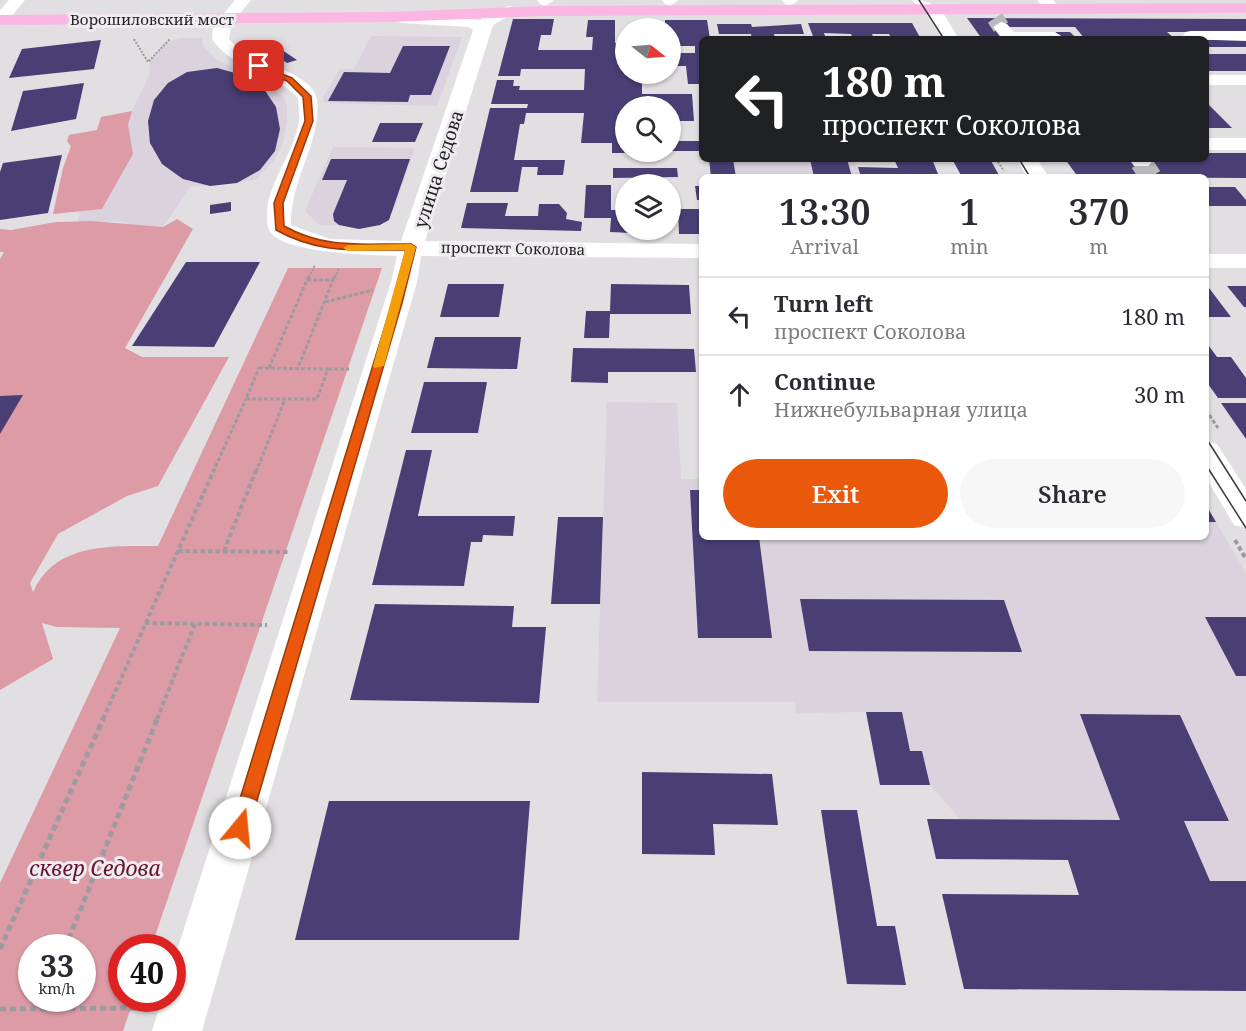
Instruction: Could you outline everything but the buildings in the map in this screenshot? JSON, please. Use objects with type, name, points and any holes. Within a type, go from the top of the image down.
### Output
[{"type":"main road","points":[[308,12],[545,1],[926,2],[994,18],[1049,5],[1246,8]]},
{"type":"main road","points":[[308,12],[390,17],[510,11],[926,2]]},
{"type":"main road","name":"Ворошиловский мост","points":[[0,7],[308,12]]},
{"type":"main road","name":"Ворошиловский мост","points":[[0,20],[308,12]]},
{"type":"street","points":[[0,20],[17,0]]},
{"type":"street","name":"проспект Соколова","points":[[243,0],[220,29],[219,38],[222,44],[244,59],[290,80],[307,96],[309,121],[279,203],[279,228],[301,239],[324,246],[407,264],[699,251]]},
{"type":"street","points":[[926,2],[949,36]]},
{"type":"street","name":"улица Седова","points":[[181,1020],[301,625],[407,264],[480,39],[489,19],[510,11]]},
{"type":"street","points":[[390,17],[472,22],[482,28],[480,39]]},
{"type":"street","points":[[994,18],[1008,36]]},
{"type":"street","points":[[1191,36],[1246,36]]},
{"type":"street","points":[[1209,80],[1246,80]]},
{"type":"street","points":[[1209,144],[1246,144]]},
{"type":"street","points":[[1209,257],[1246,261]]},
{"type":"street","points":[[1209,457],[1246,516]]},
{"type":"path","points":[[148,62],[171,37]]},
{"type":"path","points":[[324,303],[407,264]]},
{"type":"path","points":[[269,368],[307,280],[333,280],[298,368]]},
{"type":"path","points":[[0,949],[259,368],[328,368],[317,399],[246,399]]},
{"type":"path","points":[[224,551],[285,399]]},
{"type":"path","points":[[178,551],[322,552]]},
{"type":"path","points":[[145,624],[301,625]]},
{"type":"path","points":[[71,934],[195,624]]},
{"type":"path","points":[[0,1009],[18,1009]]},
{"type":"path","points":[[78,1012],[181,1020]]},
{"type":"shaded area","points":[[371,36],[462,37],[437,106],[324,103],[323,97],[340,69],[354,69]]},
{"type":"shaded area","points":[[181,38],[202,38],[203,46],[216,59],[259,80],[284,97],[287,121],[283,142],[276,158],[256,180],[190,187],[163,227],[137,226],[117,221],[78,224],[85,174],[67,141],[69,135],[97,130],[101,117],[132,111],[150,73],[149,61],[165,43]]},
{"type":"shaded area","points":[[333,147],[415,148],[393,212],[369,226],[319,225],[305,211]]},
{"type":"shaded area","points":[[734,162],[856,162],[860,174],[736,174]]},
{"type":"shaded area","points":[[607,402],[677,403],[681,479],[699,479],[699,540],[1209,540],[1209,522],[1216,522],[1246,573],[1246,991],[1167,991],[1105,820],[960,819],[930,785],[880,785],[866,712],[796,713],[795,702],[597,702]]},
{"type":"green space","points":[[132,111],[128,125],[133,154],[102,209],[53,214],[63,168],[71,146],[67,141],[69,135],[97,130],[101,117]]},
{"type":"green space","name":"сквер Седова","points":[[177,219],[193,229],[125,348],[142,357],[229,357],[158,486],[127,496],[58,534],[30,583],[33,592],[43,576],[55,564],[70,555],[104,547],[158,546],[288,268],[382,268],[156,934],[108,934],[108,1012],[130,1012],[123,1031],[0,1031],[0,883],[120,628],[57,627],[42,623],[53,659],[0,690],[0,259],[4,252],[0,252],[0,229],[11,230],[56,222],[91,221],[163,227]]},
{"type":"tunnel","points":[[995,18],[1001,27]]},
{"type":"tunnel","points":[[1141,162],[1149,174]]},
{"type":"tram line","points":[[919,0],[942,36]]},
{"type":"tram line","points":[[1021,162],[1028,174]]},
{"type":"tram line","points":[[1209,443],[1246,501]]},
{"type":"tram line","points":[[1209,470],[1246,528]]},
{"type":"slow traffic","points":[[348,248],[411,247],[404,282],[378,366]]},
{"type":"route","points":[[240,828],[404,282],[411,247],[324,246],[301,239],[279,228],[279,203],[309,121],[307,96],[290,80],[259,66]]}]
